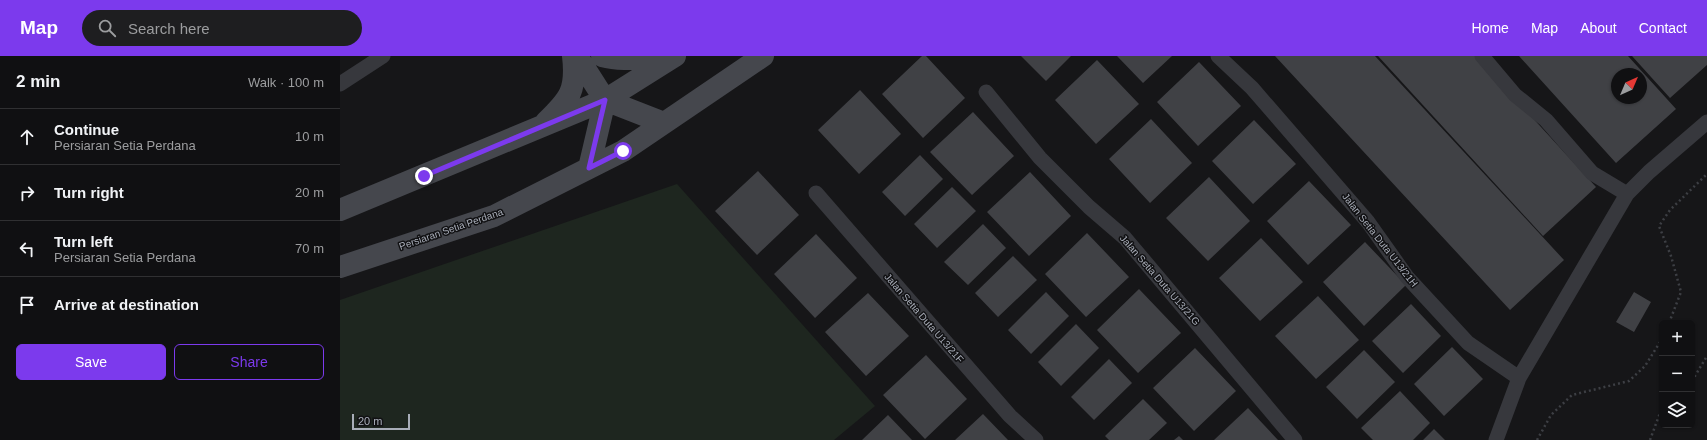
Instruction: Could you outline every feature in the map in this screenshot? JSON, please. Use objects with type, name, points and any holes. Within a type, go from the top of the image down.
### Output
[{"type":"main road","points":[[541,127],[562,107],[572,90],[575,75],[573,56]]},
{"type":"main road","points":[[577,56],[605,100],[664,123]]},
{"type":"main road","points":[[602,56],[626,60],[652,57],[673,57]]},
{"type":"main road","name":"Persiaran Setia Perdana","points":[[340,267],[494,216],[623,151],[763,56]]},
{"type":"main road","points":[[340,210],[605,100],[673,57]]},
{"type":"main road","points":[[589,168],[605,100]]},
{"type":"main road","points":[[340,215],[370,197]]},
{"type":"street","points":[[340,84],[383,56]]},
{"type":"street","name":"Jalan Setia Duta U13/21H","points":[[1218,56],[1252,88],[1368,222],[1407,277],[1468,343],[1519,378]]},
{"type":"street","points":[[1482,56],[1516,95],[1546,120],[1592,173],[1627,194]]},
{"type":"street","name":"Jalan Setia Duta U13/21G","points":[[986,92],[1040,158],[1089,207],[1126,238],[1295,440]]},
{"type":"street","points":[[1496,440],[1519,378],[1627,194],[1649,172],[1707,122]]},
{"type":"street","name":"Jalan Setia Duta U13/21F","points":[[816,193],[1010,416],[1036,440]]},
{"type":"path","points":[[1670,320],[1681,292],[1671,256],[1659,226],[1670,210],[1707,174]]},
{"type":"path","points":[[1537,440],[1551,415],[1572,395],[1629,381],[1645,366],[1659,343]]},
{"type":"path","points":[[1695,376],[1707,356]]},
{"type":"path","points":[[1650,440],[1659,416]]},
{"type":"shaded area","points":[[677,184],[875,406],[834,440],[340,440],[340,300]]},
{"type":"building","points":[[922,56],[926,56],[965,98],[923,138],[882,94]]},
{"type":"building","points":[[1021,56],[1071,56],[1046,81]]},
{"type":"building","points":[[1117,56],[1172,56],[1143,83]]},
{"type":"building","points":[[1275,56],[1375,56],[1564,260],[1510,310]]},
{"type":"building","points":[[1378,56],[1476,56],[1596,187],[1543,236]]},
{"type":"building","points":[[1519,56],[1628,56],[1639,68],[1611,68],[1611,104],[1647,104],[1647,77],[1676,109],[1616,163]]},
{"type":"building","points":[[1632,56],[1707,56],[1707,65],[1670,98],[1647,73],[1647,68],[1643,68]]},
{"type":"building","points":[[1097,60],[1139,104],[1096,144],[1055,100]]},
{"type":"building","points":[[1199,62],[1241,106],[1198,146],[1157,102]]},
{"type":"building","points":[[860,90],[901,134],[859,174],[818,130]]},
{"type":"building","points":[[973,112],[1014,156],[972,195],[930,152]]},
{"type":"building","points":[[1151,119],[1192,163],[1150,203],[1109,159]]},
{"type":"building","points":[[1254,120],[1296,164],[1253,204],[1212,161]]},
{"type":"building","points":[[920,155],[943,179],[905,216],[882,192]]},
{"type":"building","points":[[758,171],[799,215],[757,255],[715,211]]},
{"type":"building","points":[[1030,172],[1071,216],[1029,256],[987,212]]},
{"type":"building","points":[[1209,177],[1250,221],[1208,261],[1166,218]]},
{"type":"building","points":[[1309,181],[1351,225],[1308,265],[1267,221]]},
{"type":"building","points":[[952,187],[976,211],[937,248],[914,224]]},
{"type":"building","points":[[983,224],[1006,248],[968,285],[944,262]]},
{"type":"building","points":[[1087,233],[1129,277],[1086,317],[1045,274]]},
{"type":"building","points":[[816,234],[857,278],[815,318],[774,274]]},
{"type":"building","points":[[1261,238],[1303,282],[1260,321],[1219,278]]},
{"type":"building","points":[[1365,242],[1406,285],[1364,326],[1323,282]]},
{"type":"building","points":[[1013,256],[1037,280],[998,317],[975,293]]},
{"type":"building","points":[[1139,289],[1181,333],[1138,373],[1097,330]]},
{"type":"building","points":[[1046,292],[1069,316],[1031,354],[1008,330]]},
{"type":"building","points":[[1634,292],[1651,302],[1634,332],[1616,322]]},
{"type":"building","points":[[868,293],[909,336],[866,376],[825,332]]},
{"type":"building","points":[[1318,296],[1359,340],[1316,379],[1275,336]]},
{"type":"building","points":[[1411,304],[1441,336],[1403,373],[1372,341]]},
{"type":"building","points":[[1076,324],[1099,348],[1061,386],[1038,362]]},
{"type":"building","points":[[1452,347],[1483,379],[1444,416],[1414,384]]},
{"type":"building","points":[[1195,348],[1236,391],[1194,431],[1153,388]]},
{"type":"building","points":[[1364,350],[1395,382],[1357,419],[1326,387]]},
{"type":"building","points":[[926,355],[967,399],[925,439],[883,395]]},
{"type":"building","points":[[1109,359],[1132,383],[1094,420],[1071,397]]},
{"type":"building","points":[[1400,391],[1430,423],[1413,440],[1373,440],[1361,428]]},
{"type":"building","points":[[1143,399],[1167,423],[1149,440],[1109,440],[1105,436]]},
{"type":"building","points":[[1248,408],[1278,440],[1214,440]]},
{"type":"building","points":[[983,414],[1008,440],[955,440]]},
{"type":"building","points":[[888,415],[912,440],[862,440]]},
{"type":"building","points":[[1434,429],[1445,440],[1423,440]]},
{"type":"building","points":[[1179,436],[1183,440],[1174,440]]},
{"type":"route","points":[[424,176],[605,100],[589,168],[623,151]]}]
